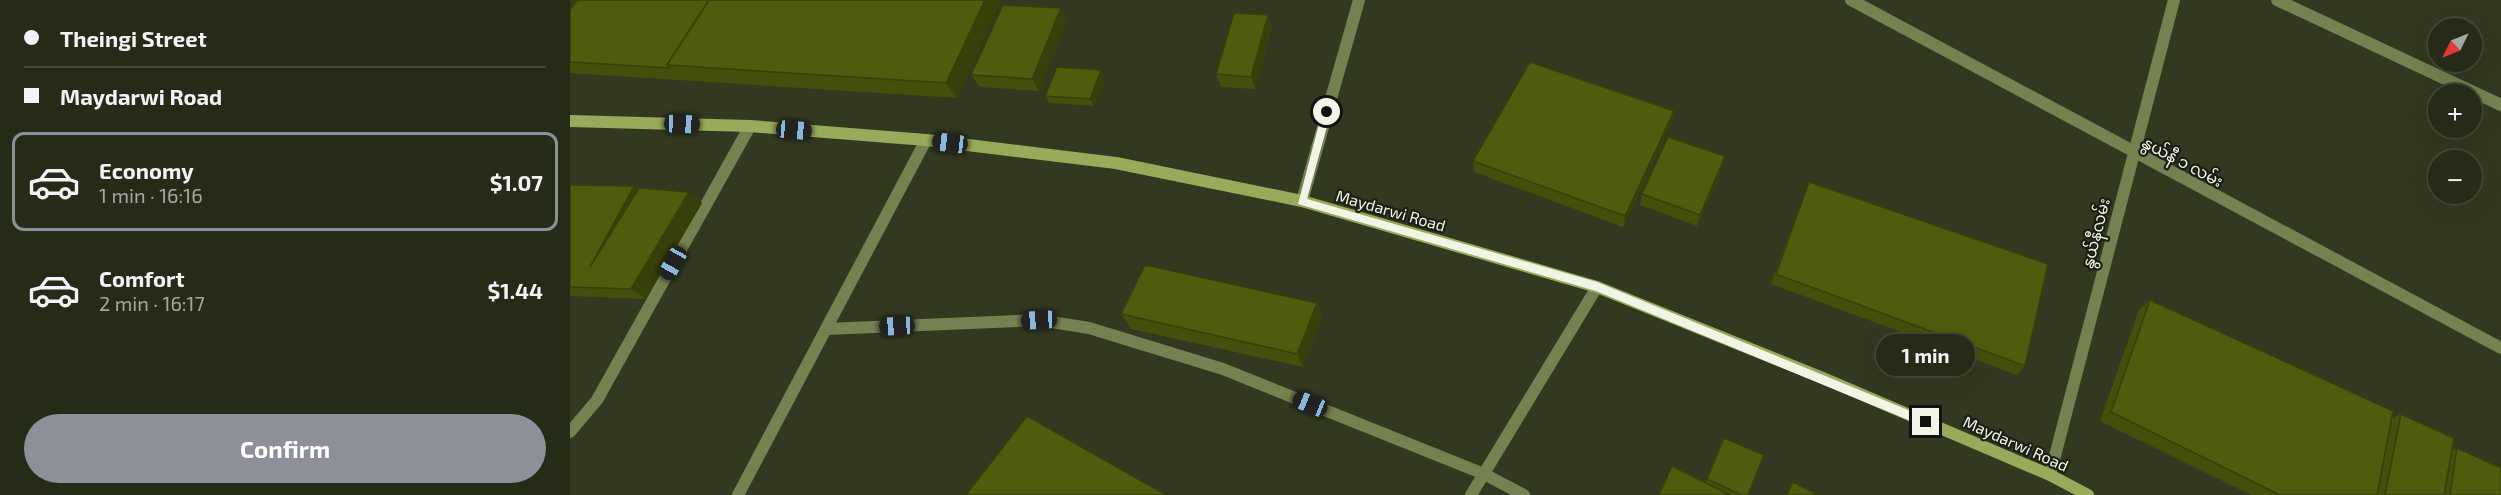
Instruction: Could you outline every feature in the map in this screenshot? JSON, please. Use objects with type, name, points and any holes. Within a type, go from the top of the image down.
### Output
[{"type":"street","points":[[1302,201],[1359,0]]},
{"type":"street","name":"နွယ်နီ ၁ လမ်း","points":[[1851,0],[2501,348]]},
{"type":"street","name":"နွယ်နီလမ်း","points":[[2050,475],[2174,0]]},
{"type":"street","points":[[2277,0],[2501,105]]},
{"type":"street","name":"Maydarwi Road","points":[[570,121],[750,126],[926,140],[1116,164],[1302,201],[1597,287],[1823,378],[2050,475],[2088,495]]},
{"type":"street","points":[[570,432],[597,400],[750,126]]},
{"type":"street","points":[[738,495],[926,140]]},
{"type":"street","points":[[1471,495],[1597,287]]},
{"type":"street","points":[[826,329],[1039,320],[1089,327],[1223,369],[1484,474],[1524,495]]},
{"type":"building","points":[[577,0],[709,0],[667,65],[670,68],[570,62],[570,10]]},
{"type":"building","points":[[709,0],[985,0],[946,83],[667,65]]},
{"type":"building","points":[[1003,5],[1061,8],[1032,79],[971,75]]},
{"type":"building","points":[[1234,13],[1268,15],[1251,77],[1216,74]]},
{"type":"building","points":[[1530,62],[1674,111],[1625,216],[1473,161]]},
{"type":"building","points":[[1057,67],[1101,70],[1090,99],[1045,96]]},
{"type":"building","points":[[1668,137],[1725,156],[1700,215],[1642,194]]},
{"type":"building","points":[[1809,182],[2048,264],[2025,366],[1776,274]]},
{"type":"building","points":[[570,185],[634,186],[590,267],[639,188],[689,192],[631,289],[570,287]]},
{"type":"building","points":[[1145,265],[1317,303],[1297,354],[1121,314]]},
{"type":"building","points":[[2150,300],[2393,411],[2377,495],[2280,495],[2111,412]]},
{"type":"building","points":[[2401,414],[2454,438],[2444,495],[2385,495]]},
{"type":"building","points":[[1027,416],[1166,495],[966,495]]},
{"type":"building","points":[[1724,438],[1764,455],[1748,495],[1742,495],[1707,479]]},
{"type":"building","points":[[2457,448],[2501,468],[2501,495],[2450,495]]},
{"type":"building","points":[[1672,466],[1730,495],[1659,495]]},
{"type":"building","points":[[1793,482],[1818,495],[1787,495]]},
{"type":"route","points":[[1327,112],[1302,201],[1597,287],[1926,422]]}]
